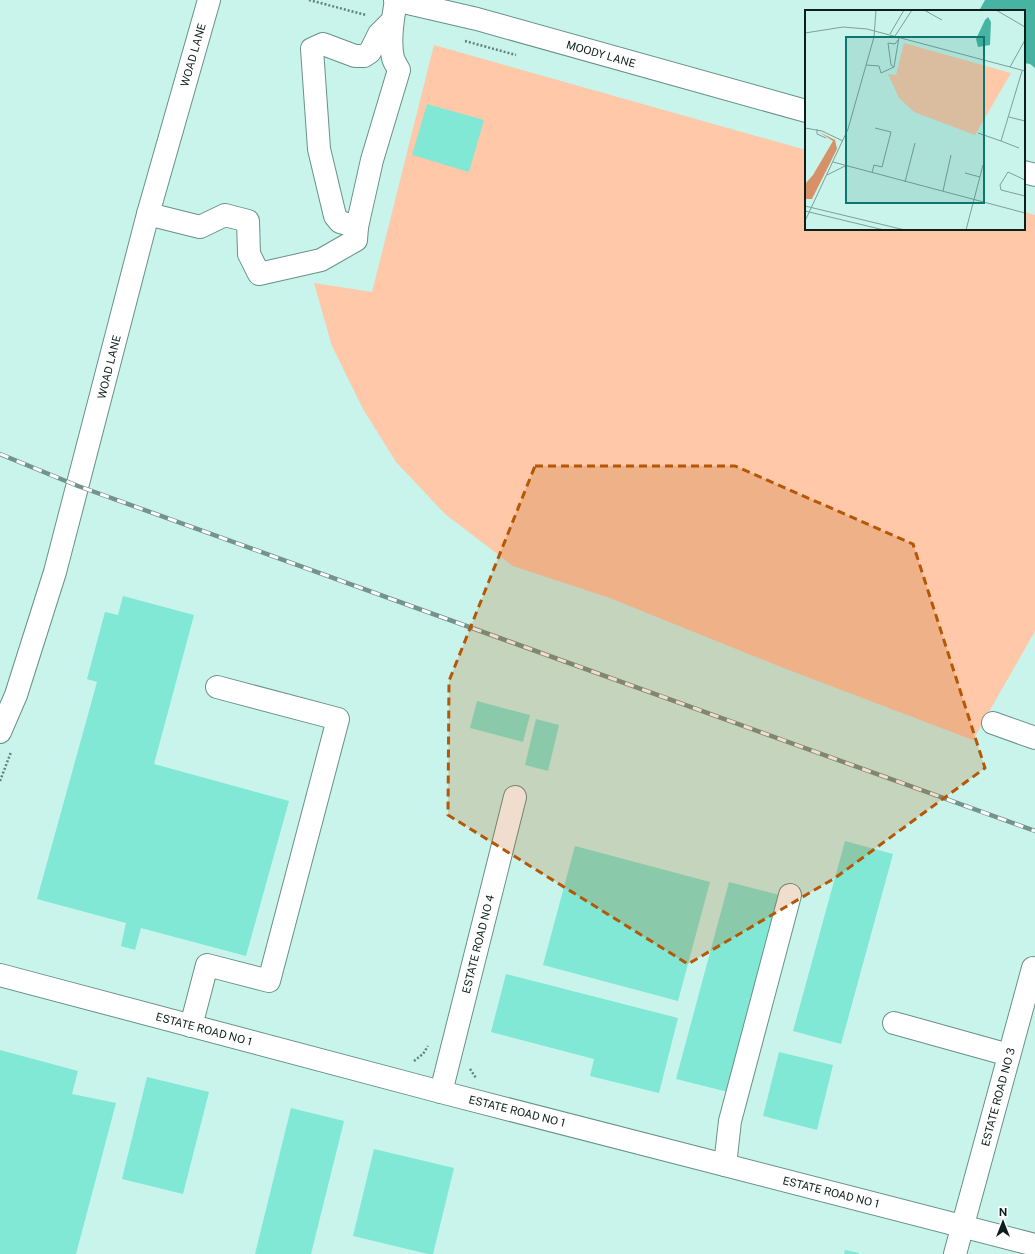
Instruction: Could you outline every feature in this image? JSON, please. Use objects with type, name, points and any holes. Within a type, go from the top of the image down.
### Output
[{"type":"street","name":"WOAD LANE","points":[[0,732],[16,695],[55,572],[148,214],[209,0]]},
{"type":"street","points":[[148,214],[200,227],[225,215],[248,221],[249,254],[259,274],[321,260],[356,240],[357,227],[372,160],[399,70],[393,59],[392,21],[396,0]]},
{"type":"street","name":"MOODY LANE","points":[[396,0],[429,4],[805,111]]},
{"type":"street","points":[[357,227],[340,222],[335,216],[319,149],[312,49],[323,44],[355,56],[364,56],[370,52],[379,34],[392,21]]},
{"type":"street","points":[[1025,172],[1035,175]]},
{"type":"street","points":[[191,1026],[207,965],[269,982],[338,719],[217,688]]},
{"type":"street","points":[[993,723],[1035,738]]},
{"type":"street","name":"ESTATE ROAD NO 4","points":[[441,1092],[515,797]]},
{"type":"street","points":[[725,1165],[730,1121],[790,895]]},
{"type":"street","name":"ESTATE ROAD NO 3","points":[[955,1254],[1033,968]]},
{"type":"street","name":"ESTATE ROAD NO 1","points":[[0,974],[441,1092],[1035,1245]]},
{"type":"street","points":[[894,1023],[1009,1055]]},
{"type":"path","points":[[310,0],[392,21]]},
{"type":"path","points":[[463,40],[516,55]]},
{"type":"highlighted area","points":[[535,466],[735,466],[913,544],[985,768],[835,878],[688,964],[448,815],[449,681]]},
{"type":"shaded area","points":[[985,0],[1035,0],[1035,68],[1030,64],[1025,63],[1025,10],[980,10]]},
{"type":"shaded area","points":[[434,45],[805,150],[805,230],[1025,230],[1025,212],[1035,215],[1035,631],[973,740],[781,667],[610,598],[513,566],[445,514],[396,462],[363,409],[332,346],[314,283],[372,292]]},
{"type":"building","points":[[427,104],[484,120],[469,172],[412,155]]},
{"type":"building","points":[[123,596],[194,615],[154,764],[289,801],[246,956],[141,928],[135,950],[121,946],[126,923],[37,899],[97,682],[87,679],[105,612],[118,615]]},
{"type":"building","points":[[477,701],[530,715],[523,742],[470,728]]},
{"type":"building","points":[[536,719],[559,725],[548,771],[525,765]]},
{"type":"building","points":[[845,841],[893,854],[841,1044],[793,1031]]},
{"type":"building","points":[[575,846],[710,882],[678,1001],[543,965]]},
{"type":"building","points":[[729,882],[780,895],[728,1092],[676,1079]]},
{"type":"building","points":[[506,974],[678,1018],[659,1093],[590,1076],[594,1059],[491,1032]]},
{"type":"building","points":[[0,1050],[78,1071],[72,1094],[116,1103],[76,1254],[0,1254]]},
{"type":"building","points":[[779,1052],[833,1065],[817,1130],[763,1116]]},
{"type":"building","points":[[147,1077],[209,1092],[183,1194],[122,1179]]},
{"type":"building","points":[[291,1108],[344,1121],[311,1254],[255,1254]]},
{"type":"building","points":[[374,1149],[454,1168],[433,1254],[353,1236]]},
{"type":"building","points":[[845,1250],[859,1253],[859,1254],[844,1254]]},
{"type":"railway","points":[[0,454],[78,486],[1035,831]]}]
